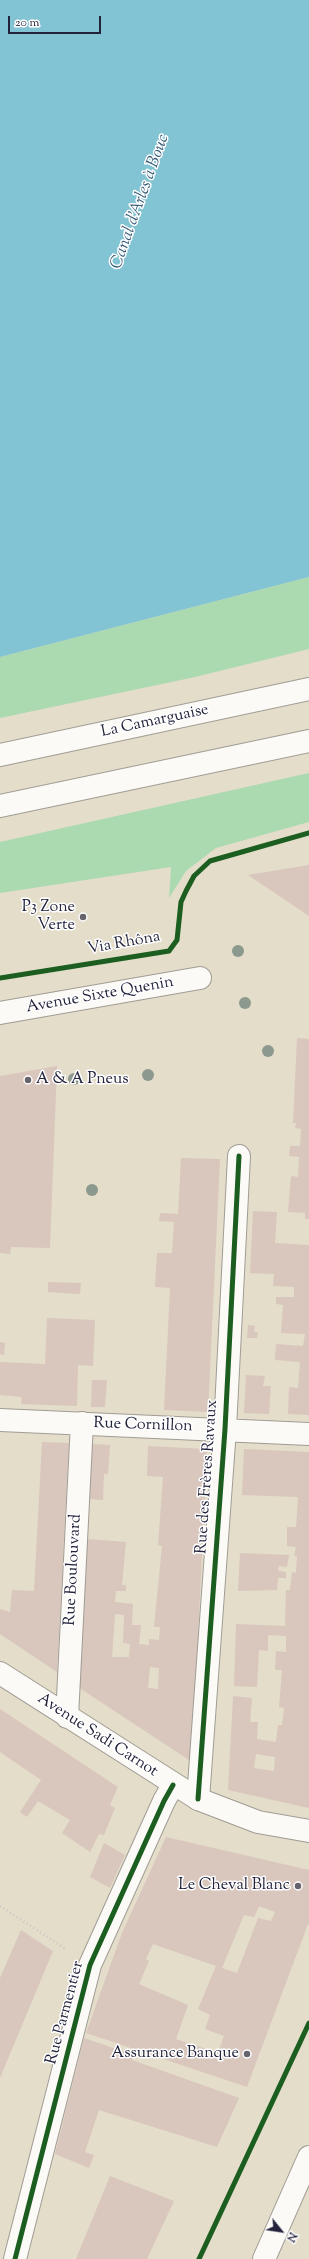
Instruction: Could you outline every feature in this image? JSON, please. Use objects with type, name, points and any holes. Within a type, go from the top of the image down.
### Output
[{"type":"main road","points":[[272,697],[309,675]]},
{"type":"main road","name":"La Camarguaise","points":[[0,754],[309,690]]},
{"type":"main road","points":[[0,806],[309,741]]},
{"type":"main road","name":"Avenue Sixte Quenin","points":[[0,1013],[200,978]]},
{"type":"main road","name":"Rue des Frères Ravaux","points":[[198,1799],[225,1429],[239,1156]]},
{"type":"main road","name":"Rue Cornillon","points":[[0,1420],[309,1434]]},
{"type":"main road","name":"Rue Boulouvard","points":[[66,1717],[82,1423]]},
{"type":"main road","name":"Avenue Sadi Carnot","points":[[0,1673],[66,1717],[173,1785],[198,1799],[258,1822],[309,1831]]},
{"type":"main road","name":"Rue Parmentier","points":[[16,2259],[90,1965],[164,1801],[173,1785]]},
{"type":"main road","points":[[264,2259],[309,2159]]},
{"type":"path","points":[[0,1906],[90,1965]]},
{"type":"green space","points":[[309,577],[309,649],[195,677],[0,718],[0,657]]},
{"type":"green space","points":[[309,773],[309,822],[216,848],[186,871],[169,898],[171,867],[0,893],[0,842]]},
{"type":"water","name":"Canal d'Arles à Bouc","points":[[0,0],[309,0],[309,577],[0,657]]},
{"type":"building","points":[[309,865],[309,916],[248,875]]},
{"type":"building","points":[[297,1038],[309,1039],[309,1219],[305,1219],[305,1213],[288,1212],[291,1176],[298,1177],[299,1157],[289,1156],[290,1146],[300,1146],[301,1129],[295,1128],[296,1123],[293,1123]]},
{"type":"building","points":[[57,1066],[50,1248],[11,1247],[10,1254],[0,1253],[0,1076]]},
{"type":"building","points":[[181,1158],[220,1159],[208,1412],[164,1410],[170,1288],[155,1287],[157,1253],[172,1253],[174,1222],[159,1221],[160,1213],[178,1214]]},
{"type":"building","points":[[253,1211],[277,1212],[275,1243],[309,1245],[309,1415],[288,1414],[289,1387],[298,1388],[300,1362],[275,1360],[276,1344],[303,1346],[305,1334],[281,1333],[283,1305],[276,1304],[276,1297],[294,1297],[294,1287],[273,1286],[274,1274],[250,1273]]},
{"type":"building","points":[[48,1282],[81,1283],[80,1294],[48,1292]]},
{"type":"building","points":[[47,1318],[95,1320],[93,1366],[78,1365],[77,1406],[21,1404],[22,1397],[0,1395],[0,1362],[45,1364]]},
{"type":"building","points":[[248,1325],[255,1326],[254,1332],[258,1332],[257,1338],[247,1338]]},
{"type":"building","points":[[0,1342],[5,1343],[4,1355],[0,1354]]},
{"type":"building","points":[[246,1375],[265,1376],[263,1386],[271,1386],[269,1414],[244,1413]]},
{"type":"building","points":[[92,1380],[107,1380],[105,1407],[91,1407]]},
{"type":"building","points":[[42,1442],[69,1443],[57,1672],[0,1634],[0,1609],[10,1612],[12,1590],[34,1591]]},
{"type":"building","points":[[92,1444],[110,1445],[108,1474],[104,1474],[103,1500],[88,1499]]},
{"type":"building","points":[[148,1446],[207,1449],[192,1762],[78,1687],[87,1539],[126,1542],[122,1585],[126,1585],[126,1591],[116,1591],[115,1602],[133,1604],[132,1625],[141,1625],[139,1644],[149,1645],[149,1639],[159,1640],[160,1627],[154,1627],[162,1546],[158,1545],[163,1477],[147,1476]],"holes":[[[115,1614],[124,1615],[123,1643],[130,1644],[129,1657],[112,1657]],[[150,1667],[159,1668],[158,1689],[148,1688]]]},
{"type":"building","points":[[244,1449],[309,1452],[309,1808],[228,1790],[233,1696],[252,1698],[250,1722],[258,1722],[257,1739],[276,1742],[278,1725],[282,1725],[284,1708],[279,1707],[282,1670],[275,1670],[276,1651],[286,1652],[286,1636],[268,1635],[268,1651],[259,1650],[257,1687],[234,1686],[236,1624],[285,1626],[286,1590],[290,1590],[292,1572],[296,1573],[297,1556],[294,1556],[296,1547],[287,1546],[287,1527],[296,1527],[298,1497],[242,1495]],"holes":[[[256,1754],[275,1757],[274,1771],[254,1768]]]},
{"type":"building","points":[[240,1553],[289,1555],[287,1567],[279,1566],[278,1571],[286,1572],[286,1578],[278,1578],[277,1590],[238,1591]]},
{"type":"building","points":[[0,1709],[118,1787],[110,1805],[115,1808],[104,1835],[99,1834],[90,1852],[62,1833],[70,1820],[38,1801],[27,1817],[20,1812],[41,1780],[0,1752]]},
{"type":"building","points":[[166,1837],[309,1870],[309,1924],[247,2087],[86,2033],[122,1933]],"holes":[[[259,1906],[275,1912],[271,1921],[258,1918],[237,1973],[222,1968],[244,1915],[254,1917]],[[153,1944],[216,1966],[198,2009],[210,2015],[205,2029],[224,2036],[218,2053],[176,2039],[188,2005],[139,1984],[149,1961],[146,1959]]]},
{"type":"building","points":[[104,1843],[125,1855],[110,1888],[90,1877]]},
{"type":"building","points":[[21,1930],[53,1951],[0,2078],[0,1978]]},
{"type":"building","points":[[84,2038],[134,2055],[132,2060],[239,2098],[217,2147],[99,2110],[85,2152],[94,2155],[89,2168],[55,2154]]},
{"type":"building","points":[[110,2176],[174,2201],[147,2259],[76,2259]]},
{"type":"cycle path","name":"Via Rhôna","points":[[0,978],[169,951],[177,940],[181,902],[186,891],[194,876],[210,861],[309,833]]},
{"type":"cycle path","points":[[198,1799],[225,1429],[239,1156]]},
{"type":"cycle path","points":[[15,2259],[90,1965],[164,1801],[173,1785]]},
{"type":"cycle path","points":[[199,2259],[309,2023]]},
{"type":"place","name":"P3 Zone Verte","points":[[83,917]]},
{"type":"place","name":"A & A Pneus","points":[[28,1080]]},
{"type":"place","name":"Le Cheval Blanc","points":[[298,1886]]},
{"type":"place","name":"Assurance Banque","points":[[247,2054]]}]
